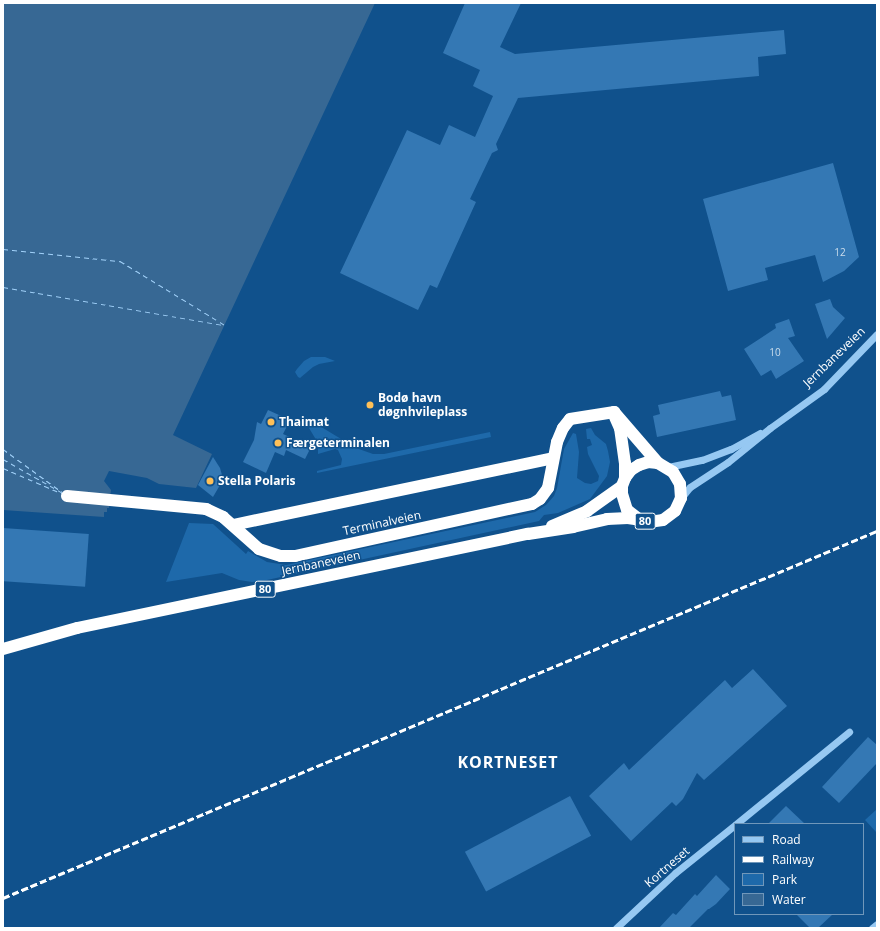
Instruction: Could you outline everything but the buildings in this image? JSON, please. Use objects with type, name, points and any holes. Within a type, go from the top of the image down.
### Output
[{"type":"highway","name":"Terminalveien","points":[[67,496],[112,498],[206,509],[216,512],[233,525],[259,549],[281,556],[295,556],[522,507],[540,499],[548,488],[553,458],[560,435],[570,419],[614,412]]},
{"type":"highway","points":[[614,412],[663,465],[678,477],[681,498]]},
{"type":"highway","name":"80","points":[[614,412],[620,428],[625,463],[622,494],[627,510],[640,520]]},
{"type":"highway","points":[[233,525],[553,458]]},
{"type":"highway","name":"Jernbaneveien","points":[[528,534],[587,511],[624,482],[631,470],[639,465],[648,462],[663,465]]},
{"type":"highway","name":"Jernbaneveien","points":[[3,648],[99,624],[528,534],[607,519],[628,518],[648,522],[663,520],[675,511],[681,498]]},
{"type":"street","name":"Jernbaneveien","points":[[681,498],[690,488],[748,447],[770,428],[824,389],[877,334]]},
{"type":"street","name":"Jernbaneveien","points":[[663,465],[702,460],[730,449],[770,428]]},
{"type":"street","name":"Kortneset","points":[[737,823],[848,732]]},
{"type":"street","name":"Kortneset","points":[[616,928],[675,873],[734,826]]},
{"type":"street","points":[[872,928],[877,924]]},
{"type":"green space","points":[[311,357],[325,357],[335,361],[319,364],[300,378],[298,377],[295,372],[304,361]]},
{"type":"green space","points":[[313,422],[356,448],[373,454],[384,454],[490,432],[491,437],[317,473],[317,471],[341,465],[342,459],[338,450],[335,449],[318,454],[318,443],[309,428]]},
{"type":"green space","points":[[591,428],[595,435],[606,444],[610,462],[607,476],[590,499],[558,513],[544,515],[539,521],[267,580],[252,582],[239,580],[222,573],[166,582],[189,523],[213,524],[246,554],[248,551],[267,562],[286,565],[535,512],[546,505],[554,496],[557,488],[564,449],[573,433],[576,434],[579,452],[577,478],[585,483],[591,484],[598,481],[599,476],[588,454],[587,447],[592,445],[590,439],[587,439],[586,429]]},
{"type":"green space","points":[[877,809],[877,833],[865,820]]},
{"type":"water","points":[[3,3],[375,3],[173,435],[212,454],[196,488],[159,484],[147,478],[109,471],[104,481],[111,490],[109,508],[107,508],[107,512],[104,512],[104,517],[3,510]]},
{"type":"ferry route","points":[[3,249],[120,261],[225,325]]},
{"type":"ferry route","points":[[3,287],[224,325]]},
{"type":"ferry route","points":[[3,449],[62,492]]},
{"type":"ferry route","points":[[3,459],[61,492]]},
{"type":"ferry route","points":[[3,468],[63,494]]},
{"type":"railway","points":[[3,898],[877,531]]},
{"type":"place","name":"Bodø havn døgnhvileplass","points":[[370,405]]},
{"type":"place","name":"Thaimat","points":[[271,422]]},
{"type":"place","name":"Færgeterminalen","points":[[278,443]]},
{"type":"place","name":"Stella Polaris","points":[[210,481]]},
{"type":"district","name":"KORTNESET","points":[[508,762]]}]
